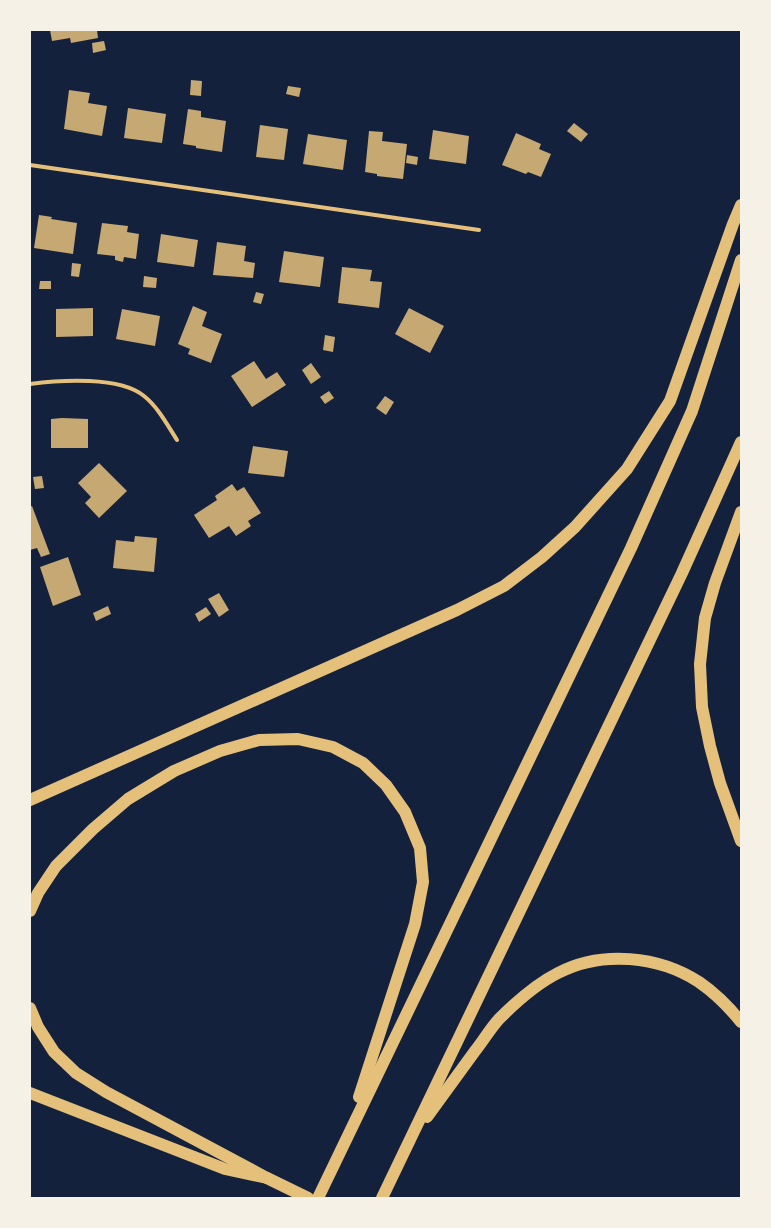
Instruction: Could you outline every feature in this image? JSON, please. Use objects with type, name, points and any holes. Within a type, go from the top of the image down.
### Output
[{"type":"highway","points":[[30,800],[456,610],[504,586],[542,557],[575,527],[627,469],[670,401],[741,205]]},
{"type":"highway","points":[[318,1198],[631,548],[692,411],[741,260]]},
{"type":"highway","points":[[382,1198],[682,573],[741,442]]},
{"type":"highway","points":[[741,512],[715,583],[705,618],[700,664],[702,707],[710,746],[720,783],[741,841]]},
{"type":"highway","points":[[30,911],[38,893],[56,866],[93,829],[128,799],[174,771],[220,751],[259,740],[298,739],[332,747],[363,763],[386,785],[405,812],[420,848],[423,882],[415,924],[345,1141]]},
{"type":"highway","points":[[409,1142],[498,1020],[529,991],[558,972],[586,962],[618,958],[647,961],[676,970],[700,982],[726,1005],[741,1022]]},
{"type":"highway","points":[[30,1008],[38,1027],[54,1052],[76,1073],[106,1092],[266,1178],[308,1198]]},
{"type":"highway","points":[[30,1093],[225,1169],[266,1178]]},
{"type":"street","points":[[30,165],[479,230]]},
{"type":"street","points":[[30,384],[55,381],[120,384],[144,396],[162,416],[177,440]]},
{"type":"building","points":[[50,30],[97,30],[98,38],[71,43],[70,38],[52,41]]},
{"type":"building","points":[[104,41],[106,50],[93,53],[92,43]]},
{"type":"building","points":[[191,80],[202,81],[201,96],[190,95]]},
{"type":"building","points":[[288,86],[301,88],[299,97],[286,94]]},
{"type":"building","points":[[69,90],[90,93],[88,103],[107,106],[102,136],[64,129]]},
{"type":"building","points":[[128,108],[166,114],[162,143],[124,138]]},
{"type":"building","points":[[188,109],[201,111],[201,117],[226,121],[222,152],[196,148],[196,146],[183,144]]},
{"type":"building","points":[[574,123],[588,134],[581,142],[567,131]]},
{"type":"building","points":[[260,125],[288,129],[284,160],[256,157]]},
{"type":"building","points":[[433,130],[469,136],[466,164],[429,159]]},
{"type":"building","points":[[369,131],[383,132],[382,141],[407,144],[403,179],[377,176],[377,174],[365,172]]},
{"type":"building","points":[[516,133],[541,144],[539,149],[551,154],[541,177],[528,172],[526,174],[502,165]]},
{"type":"building","points":[[308,134],[347,140],[343,170],[303,164]]},
{"type":"building","points":[[407,155],[418,157],[417,165],[406,163]]},
{"type":"building","points":[[39,215],[52,217],[51,219],[77,223],[73,254],[34,248]]},
{"type":"building","points":[[102,223],[128,226],[127,232],[139,234],[136,259],[124,257],[123,262],[115,260],[115,256],[97,254]]},
{"type":"building","points":[[161,234],[198,240],[194,267],[157,262]]},
{"type":"building","points":[[217,242],[246,246],[244,261],[255,263],[253,278],[213,275]]},
{"type":"building","points":[[284,251],[324,257],[320,287],[279,282]]},
{"type":"building","points":[[72,263],[81,264],[79,277],[71,276]]},
{"type":"building","points":[[342,267],[372,270],[370,281],[382,282],[379,308],[338,303]]},
{"type":"building","points":[[144,276],[157,278],[156,288],[143,287]]},
{"type":"building","points":[[40,281],[51,281],[51,289],[39,289]]},
{"type":"building","points":[[256,292],[264,294],[261,304],[253,302]]},
{"type":"building","points":[[193,306],[207,312],[202,326],[222,334],[211,363],[188,354],[190,349],[178,344]]},
{"type":"building","points":[[93,308],[93,336],[56,337],[56,309]]},
{"type":"building","points":[[409,308],[444,326],[430,353],[395,334]]},
{"type":"building","points":[[122,309],[160,316],[155,346],[116,339]]},
{"type":"building","points":[[325,335],[335,337],[333,352],[323,350]]},
{"type":"building","points":[[254,361],[266,379],[277,372],[286,385],[252,407],[231,376]]},
{"type":"building","points":[[311,363],[321,377],[311,384],[302,370]]},
{"type":"building","points":[[329,391],[334,398],[325,404],[320,397]]},
{"type":"building","points":[[385,396],[394,402],[386,415],[376,408]]},
{"type":"building","points":[[51,419],[88,419],[88,448],[51,448]]},
{"type":"building","points":[[253,446],[288,451],[284,477],[248,473]]},
{"type":"building","points":[[99,463],[127,491],[99,518],[85,503],[91,497],[78,483]]},
{"type":"building","points":[[42,476],[44,488],[35,489],[33,477]]},
{"type":"building","points":[[232,484],[237,491],[244,487],[261,513],[248,521],[251,526],[236,536],[229,526],[209,538],[194,515],[217,500],[215,496]]},
{"type":"building","points":[[32,506],[50,554],[41,557],[37,548],[30,550],[30,507]]},
{"type":"building","points":[[135,536],[157,538],[154,572],[113,568],[116,540],[134,542]]},
{"type":"building","points":[[68,557],[81,595],[53,606],[40,567]]},
{"type":"building","points":[[219,593],[229,610],[219,617],[208,599]]},
{"type":"building","points":[[108,606],[111,614],[96,621],[93,613]]},
{"type":"building","points":[[206,607],[211,614],[199,622],[195,614]]}]
